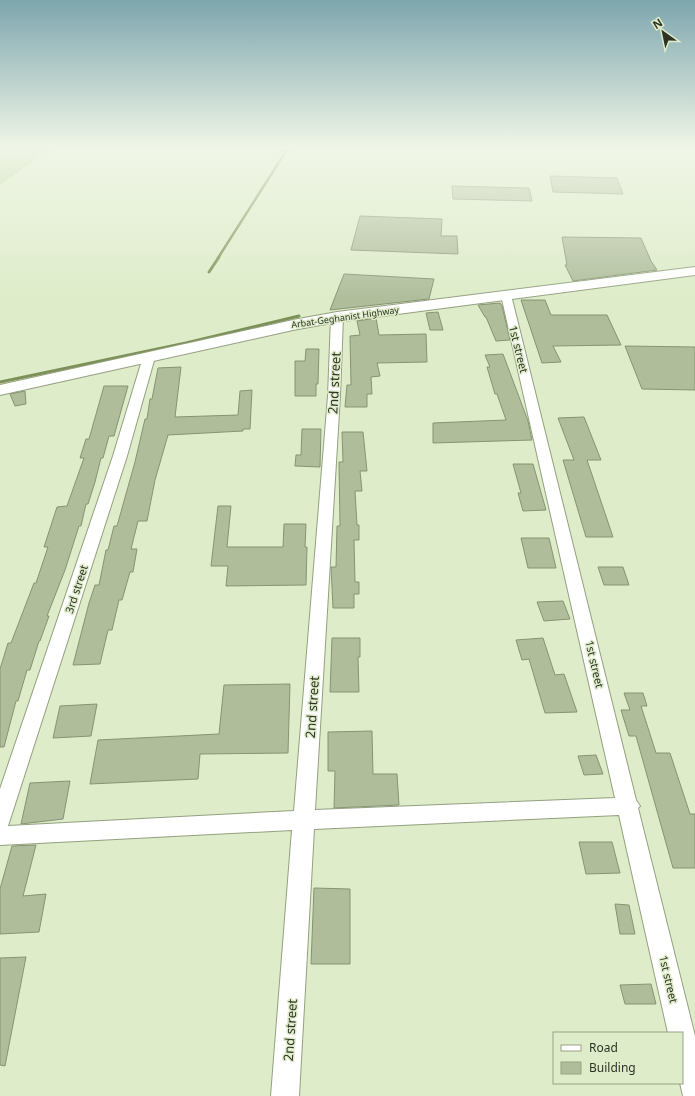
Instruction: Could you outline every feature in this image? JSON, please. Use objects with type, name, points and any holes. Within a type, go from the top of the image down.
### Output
[{"type":"main road","name":"Arbat-Geghanist Highway","points":[[0,390],[286,326],[337,317],[695,272]]},
{"type":"street","name":"1st street","points":[[506,295],[629,806],[681,1032]]},
{"type":"street","name":"2nd street","points":[[285,1096],[324,514],[334,396],[337,317]]},
{"type":"street","name":"3rd street","points":[[0,821],[120,456],[149,357]]},
{"type":"street","points":[[0,836],[304,820],[629,806]]},
{"type":"street","points":[[683,1040],[695,1092]]},
{"type":"building","points":[[459,199],[532,199],[532,201]]},
{"type":"building","points":[[360,216],[442,219],[441,236],[457,236],[458,254],[351,250]]},
{"type":"building","points":[[562,237],[641,238],[651,261],[657,270],[573,281],[565,265],[567,265]]},
{"type":"building","points":[[344,274],[434,279],[429,299],[330,310]]},
{"type":"building","points":[[521,300],[545,300],[551,315],[607,315],[621,345],[553,346],[561,362],[542,363]]},
{"type":"building","points":[[500,303],[510,340],[496,341],[486,317],[478,305]]},
{"type":"building","points":[[438,312],[443,330],[430,330],[426,313]]},
{"type":"building","points":[[376,318],[379,335],[426,334],[427,362],[377,363],[380,376],[371,377],[372,394],[367,394],[367,407],[345,407],[347,385],[351,385],[350,336],[360,335],[357,321]]},
{"type":"building","points":[[625,346],[695,347],[695,390],[642,389]]},
{"type":"building","points":[[306,349],[319,349],[318,384],[316,384],[316,396],[295,396],[295,361],[305,361]]},
{"type":"building","points":[[503,354],[528,421],[532,440],[433,443],[433,423],[506,420],[497,394],[495,394],[487,367],[490,367],[485,355]]},
{"type":"building","points":[[181,367],[175,417],[238,415],[240,391],[252,390],[250,429],[243,429],[243,431],[168,435],[155,480],[147,521],[138,521],[131,549],[137,549],[133,572],[130,572],[122,600],[119,600],[112,630],[108,630],[100,664],[73,665],[89,603],[95,585],[99,585],[106,550],[108,550],[114,526],[117,526],[135,462],[145,419],[147,419],[150,399],[152,399],[158,368]]},
{"type":"building","points":[[104,386],[128,386],[114,436],[109,436],[88,504],[86,504],[81,526],[79,526],[65,570],[47,616],[49,616],[30,670],[27,670],[18,701],[16,701],[4,747],[0,747],[0,669],[8,643],[11,643],[34,583],[36,583],[48,547],[44,547],[57,507],[67,506],[84,458],[80,458],[86,439],[89,439]]},
{"type":"building","points":[[25,391],[26,404],[15,406],[10,394]]},
{"type":"building","points":[[584,417],[601,460],[587,460],[613,537],[586,537],[563,460],[574,460],[558,418]]},
{"type":"building","points":[[302,429],[321,429],[320,467],[295,466],[296,455],[301,455]]},
{"type":"building","points":[[342,432],[363,432],[367,471],[360,471],[362,491],[355,491],[357,525],[359,525],[359,540],[354,540],[355,582],[359,582],[359,594],[354,594],[354,608],[333,608],[331,567],[336,567],[337,526],[340,526],[339,462],[343,462]]},
{"type":"building","points":[[513,464],[533,464],[546,510],[523,511],[518,493],[521,493]]},
{"type":"building","points":[[218,506],[231,506],[227,547],[283,547],[284,524],[306,524],[306,585],[226,586],[228,566],[211,566]]},
{"type":"building","points":[[521,538],[549,538],[556,568],[528,568]]},
{"type":"building","points":[[598,567],[623,567],[629,585],[604,585]]},
{"type":"building","points":[[563,601],[570,619],[544,621],[537,602]]},
{"type":"building","points":[[332,638],[360,638],[360,657],[358,657],[359,692],[330,692]]},
{"type":"building","points":[[543,638],[555,675],[564,674],[577,712],[545,713],[529,659],[522,660],[516,640]]},
{"type":"building","points":[[290,684],[288,753],[200,754],[198,779],[90,784],[98,740],[219,734],[224,685]]},
{"type":"building","points":[[624,693],[643,693],[647,706],[641,706],[656,753],[670,753],[690,814],[695,814],[695,868],[673,868],[636,736],[629,736],[621,710],[630,710]]},
{"type":"building","points":[[97,704],[91,736],[53,738],[60,706]]},
{"type":"building","points":[[372,731],[373,774],[397,774],[399,805],[334,808],[335,771],[328,771],[328,732]]},
{"type":"building","points":[[596,755],[603,774],[584,775],[578,756]]},
{"type":"building","points":[[70,781],[63,819],[21,824],[30,783]]},
{"type":"building","points":[[579,842],[612,842],[620,873],[586,874]]},
{"type":"building","points":[[36,845],[23,896],[46,894],[39,932],[0,934],[0,889],[12,846]]},
{"type":"building","points":[[314,888],[350,889],[350,964],[311,964]]},
{"type":"building","points":[[615,904],[629,905],[635,934],[620,934]]},
{"type":"building","points":[[26,957],[5,1066],[0,1065],[0,958]]},
{"type":"building","points":[[651,984],[656,1004],[625,1004],[620,985]]},
{"type":"waterway","points":[[218,258],[255,199]]},
{"type":"waterway","points":[[209,272],[219,257]]},
{"type":"waterway","points":[[0,382],[186,343],[299,316]]}]
